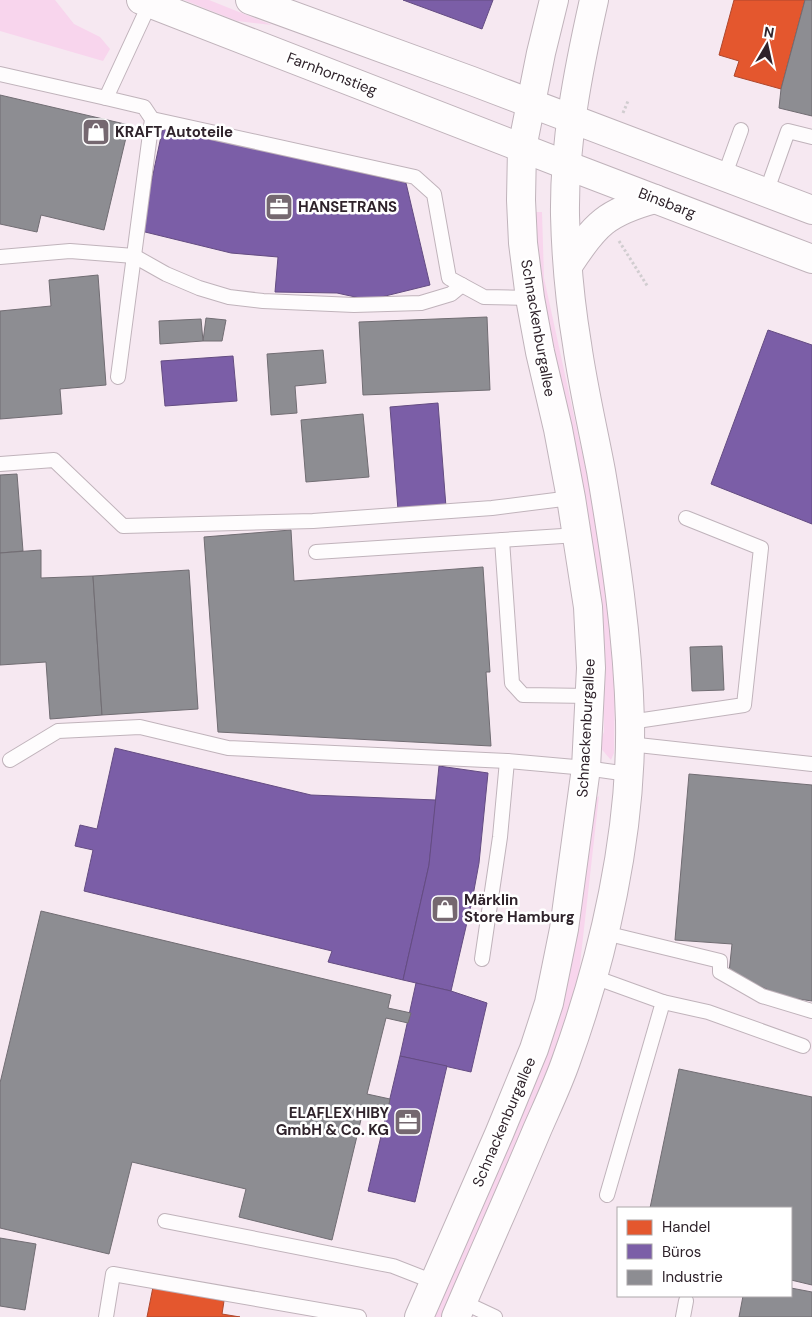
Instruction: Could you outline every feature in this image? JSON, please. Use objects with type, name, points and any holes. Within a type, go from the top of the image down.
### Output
[{"type":"main road","points":[[250,0],[531,103],[812,210]]},
{"type":"main road","name":"Schnackenburgallee","points":[[419,1317],[499,1134],[534,1049],[549,1003],[564,929],[586,768],[591,668],[588,607],[578,535],[558,429],[540,352],[530,298],[523,243],[522,148],[554,0]]},
{"type":"main road","points":[[460,1310],[566,1062],[594,977],[605,933],[622,836],[630,733],[626,643],[601,472],[576,344],[565,218],[566,165],[571,119],[594,0]]},
{"type":"main road","name":"Farnhornstieg","points":[[145,2],[522,148]]},
{"type":"main road","name":"Binsbarg","points":[[522,148],[812,259]]},
{"type":"main road","points":[[568,266],[582,244],[604,221],[616,212],[655,199]]},
{"type":"lane","points":[[106,98],[145,2]]},
{"type":"lane","points":[[0,74],[144,107],[152,119],[118,377]]},
{"type":"lane","points":[[152,119],[415,177],[434,194],[449,278],[484,297],[530,298]]},
{"type":"lane","points":[[724,177],[741,130]]},
{"type":"lane","points":[[766,193],[788,130],[812,137]]},
{"type":"lane","points":[[0,257],[70,251],[134,256],[166,274],[199,288],[229,297],[263,301],[354,305],[421,303],[451,294],[462,285]]},
{"type":"lane","points":[[0,464],[54,460],[123,526],[313,521],[492,508],[571,498]]},
{"type":"lane","points":[[630,733],[744,706],[761,548],[686,518]]},
{"type":"lane","points":[[316,552],[578,535]]},
{"type":"lane","points":[[502,540],[512,683],[523,695],[590,696]]},
{"type":"lane","points":[[10,760],[58,731],[140,726],[228,748],[507,761],[628,774]]},
{"type":"lane","points":[[630,733],[812,764]]},
{"type":"lane","points":[[482,959],[500,837],[507,761]]},
{"type":"lane","points":[[605,933],[720,961],[720,972],[762,996],[812,1011]]},
{"type":"lane","points":[[594,977],[663,1002],[708,1012],[804,1046]]},
{"type":"lane","points":[[607,1195],[663,1002]]},
{"type":"lane","points":[[165,1221],[393,1266],[434,1282]]},
{"type":"lane","points":[[106,1317],[113,1274],[359,1317]]},
{"type":"lane","points":[[683,1317],[686,1301]]},
{"type":"lane","points":[[460,1310],[495,1317]]},
{"type":"path","points":[[623,114],[628,101]]},
{"type":"path","points":[[617,238],[648,286]]},
{"type":"shaded area","points":[[0,0],[55,0],[74,24],[100,37],[110,49],[103,61],[0,31]]},
{"type":"shaded area","points":[[184,0],[209,0],[272,25],[237,21]]},
{"type":"shaded area","points":[[534,212],[542,212],[544,278],[599,531],[615,665],[614,753],[611,760],[598,745],[604,732],[603,613],[577,457],[542,298]]},
{"type":"shaded area","points":[[599,796],[579,973],[571,1008],[551,1066],[443,1317],[433,1317],[497,1169],[517,1129],[550,1042],[594,800]]},
{"type":"building: Handel","points":[[734,0],[805,0],[781,89],[734,76],[739,61],[719,55]]},
{"type":"building: Handel","points":[[153,1287],[224,1301],[222,1314],[240,1317],[147,1317]]},
{"type":"building: Büros","points":[[403,0],[493,0],[482,29]]},
{"type":"building: Büros","name":"HANSETRANS","points":[[163,127],[406,183],[430,285],[369,300],[337,293],[275,292],[278,257],[231,253],[141,231]]},
{"type":"building: Büros","points":[[768,330],[812,345],[812,524],[711,484]]},
{"type":"building: Büros","points":[[233,356],[237,401],[165,406],[161,361]]},
{"type":"building: Büros","points":[[438,403],[446,507],[398,510],[390,407]]},
{"type":"building: Büros","points":[[115,748],[311,795],[436,800],[429,865],[403,980],[328,962],[332,951],[84,891],[93,850],[75,846],[80,825],[97,829]]},
{"type":"building: Büros","points":[[439,766],[488,773],[479,863],[451,991],[403,980],[429,865]]},
{"type":"building: Büros","points":[[416,983],[451,991],[487,1003],[471,1072],[400,1056]]},
{"type":"building: Büros","points":[[400,1056],[447,1066],[415,1202],[368,1191]]},
{"type":"building: Industrie","points":[[805,0],[812,0],[812,116],[779,108],[781,89]]},
{"type":"building: Industrie","points":[[0,95],[129,125],[104,230],[41,215],[37,232],[0,224]]},
{"type":"building: Industrie","points":[[98,275],[106,385],[60,389],[62,414],[0,419],[0,311],[51,306],[49,280]]},
{"type":"building: Industrie","points":[[487,317],[490,390],[363,395],[359,322]]},
{"type":"building: Industrie","points":[[206,318],[226,320],[222,341],[203,341]]},
{"type":"building: Industrie","points":[[201,319],[203,341],[160,344],[159,321]]},
{"type":"building: Industrie","points":[[323,350],[326,383],[295,386],[297,413],[271,415],[267,354]]},
{"type":"building: Industrie","points":[[363,414],[369,477],[306,482],[301,420]]},
{"type":"building: Industrie","points":[[17,474],[23,551],[0,553],[0,475]]},
{"type":"building: Industrie","points":[[291,530],[294,581],[483,567],[490,672],[486,672],[491,746],[218,732],[204,537]]},
{"type":"building: Industrie","points":[[41,550],[41,578],[93,576],[102,715],[50,719],[46,662],[0,665],[0,553]]},
{"type":"building: Industrie","points":[[189,570],[198,709],[102,715],[93,576]]},
{"type":"building: Industrie","points":[[722,646],[724,690],[692,691],[690,647]]},
{"type":"building: Industrie","points":[[689,774],[812,785],[812,1001],[785,997],[729,973],[732,944],[675,940]]},
{"type":"building: Industrie","points":[[41,911],[391,995],[388,1008],[411,1013],[408,1023],[386,1018],[367,1094],[390,1099],[387,1113],[364,1107],[332,1240],[239,1217],[246,1189],[132,1162],[109,1254],[0,1228],[0,1083]]},
{"type":"building: Industrie","points":[[679,1069],[812,1097],[812,1285],[792,1280],[792,1207],[650,1207]]},
{"type":"building: Industrie","points":[[0,1238],[36,1244],[25,1310],[0,1306]]},
{"type":"building: Industrie","points":[[792,1288],[812,1292],[812,1317],[739,1317],[743,1297],[792,1297]]},
{"type":"place","name":"KRAFT Autoteile","points":[[96,132]]},
{"type":"place","name":"HANSETRANS","points":[[279,207]]},
{"type":"place","name":"Märklin Store Hamburg","points":[[445,909]]},
{"type":"place","name":"ELAFLEX HIBY GmbH & Co. KG","points":[[408,1122]]}]
